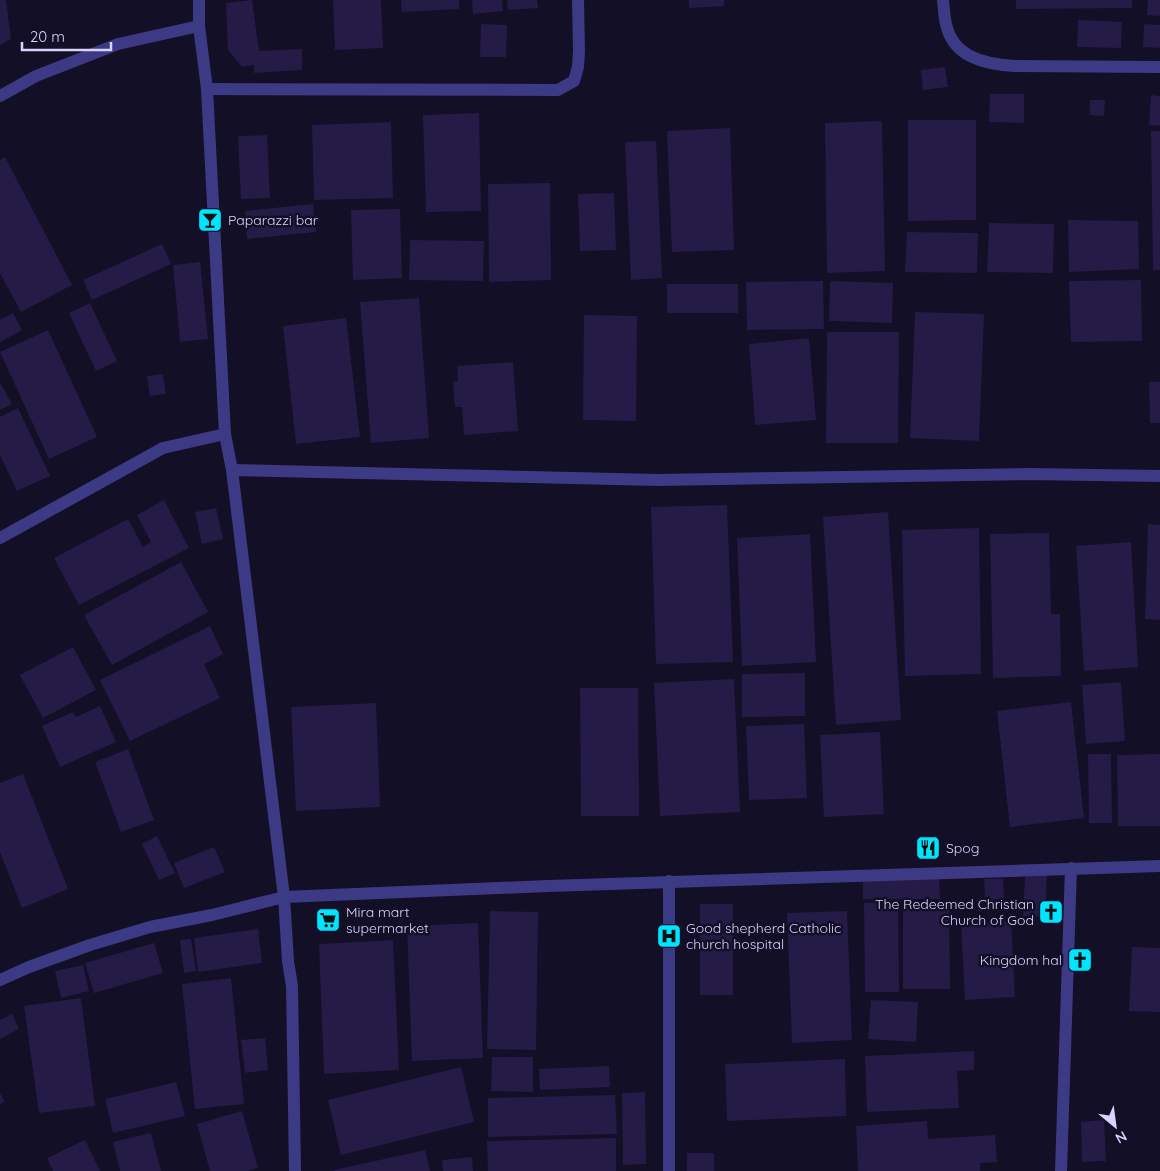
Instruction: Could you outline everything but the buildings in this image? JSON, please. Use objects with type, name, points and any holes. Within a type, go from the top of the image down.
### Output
[{"type":"street","points":[[198,0],[199,26],[207,90],[225,434],[232,470],[284,897],[288,961],[292,986],[295,1171]]},
{"type":"street","points":[[207,90],[558,90],[574,81],[578,67],[578,0]]},
{"type":"street","points":[[944,0],[946,25],[956,45],[976,60],[1014,66],[1160,67]]},
{"type":"street","points":[[0,96],[36,76],[118,44],[199,26]]},
{"type":"street","points":[[0,538],[164,448],[225,434]]},
{"type":"street","points":[[232,470],[658,480],[1028,474],[1160,476]]},
{"type":"street","points":[[0,980],[28,967],[150,927],[212,915],[284,897],[1160,866]]},
{"type":"street","points":[[1061,1171],[1071,868]]},
{"type":"street","points":[[669,882],[669,1171]]},
{"type":"place","name":"Paparazzi bar","points":[[210,220]]},
{"type":"place","name":"Spog","points":[[928,848]]},
{"type":"place","name":"The Redeemed Christian Church of God","points":[[1051,912]]},
{"type":"place","name":"Mira mart supermarket","points":[[328,920]]},
{"type":"place","name":"Good shepherd Catholic church hospital","points":[[669,936]]},
{"type":"place","name":"Kingdom hal","points":[[1080,960]]}]
